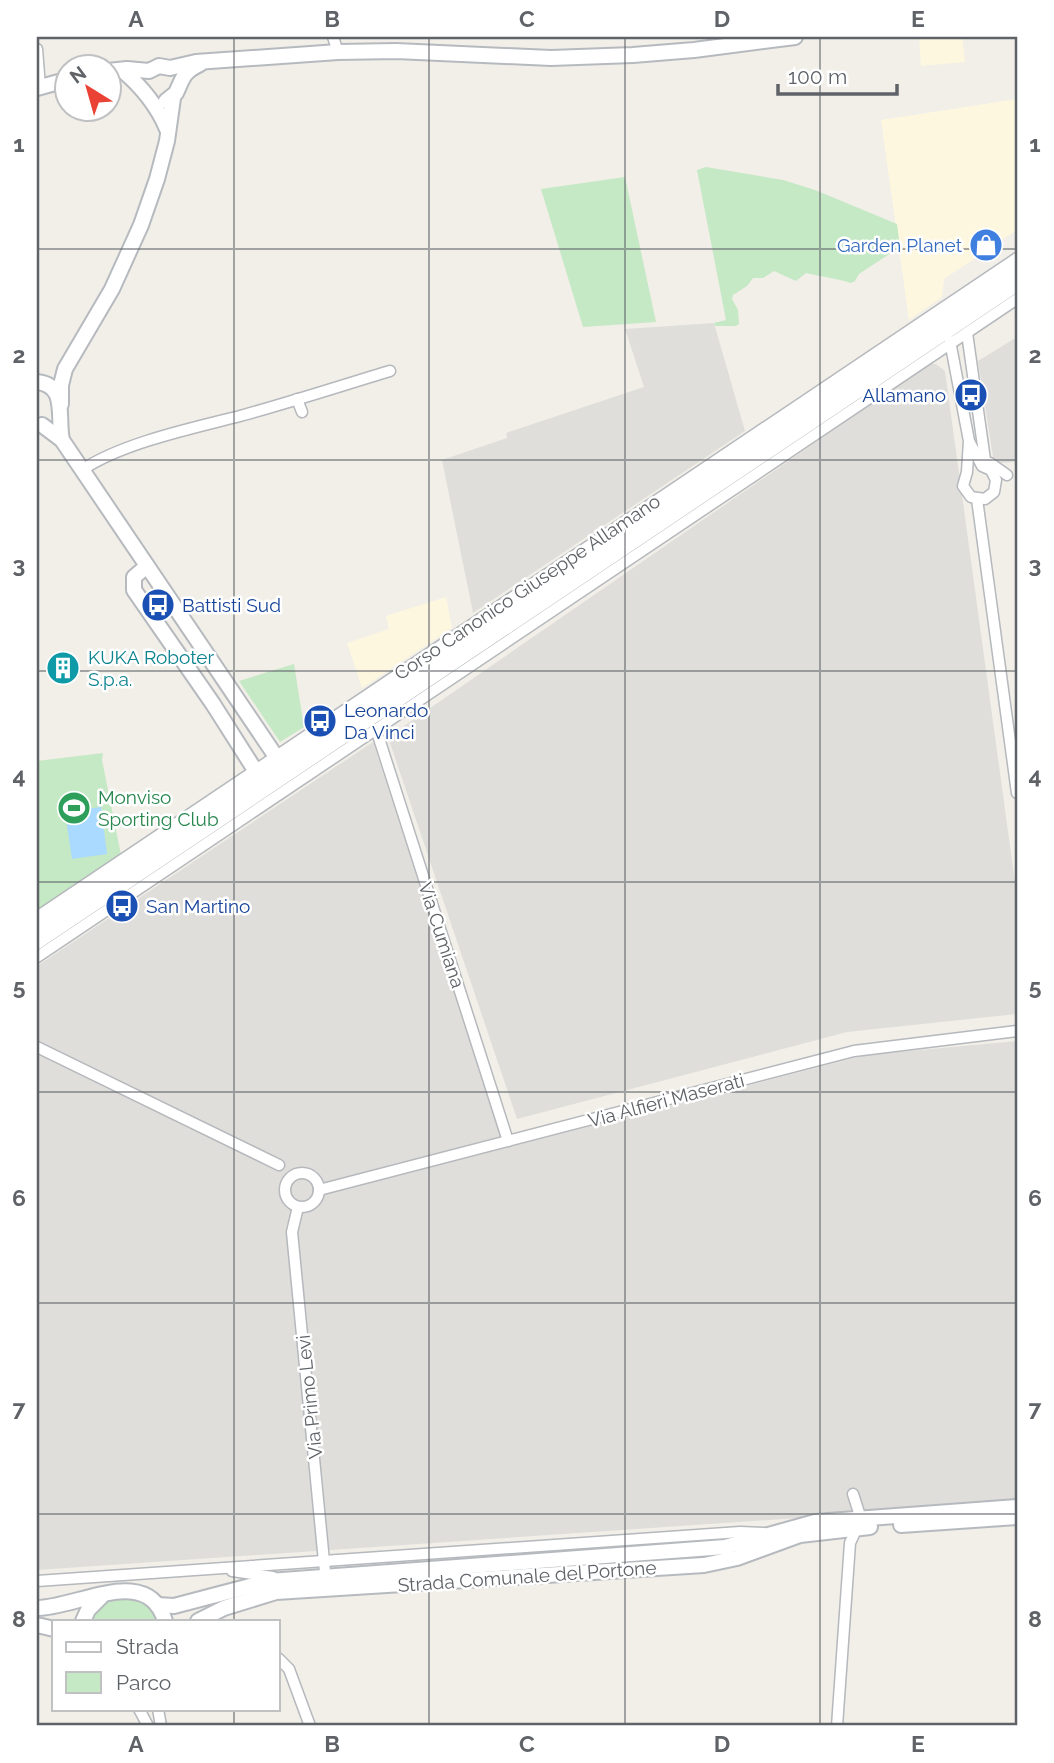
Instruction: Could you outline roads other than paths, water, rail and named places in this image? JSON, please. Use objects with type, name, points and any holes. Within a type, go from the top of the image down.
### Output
[{"type":"street","points":[[333,37],[338,52]]},
{"type":"street","points":[[122,70],[149,71],[159,66],[170,68],[204,61],[338,52],[396,51],[580,58],[694,50],[795,37]]},
{"type":"street","points":[[37,49],[38,87]]},
{"type":"street","points":[[62,440],[60,409],[63,374],[101,310],[132,248],[157,179],[173,98],[179,82],[190,69],[204,61]]},
{"type":"street","points":[[170,68],[179,82]]},
{"type":"street","points":[[149,71],[143,80],[148,96],[162,102],[173,98]]},
{"type":"street","points":[[122,76],[148,96],[162,114],[168,131]]},
{"type":"street","name":"Corso Canonico Giuseppe Allamano","points":[[941,329],[1017,258]]},
{"type":"street","name":"Corso Canonico Giuseppe Allamano","points":[[37,918],[258,774],[285,769],[376,729],[941,329],[1017,269]]},
{"type":"street","name":"Corso Canonico Giuseppe Allamano","points":[[37,942],[285,769],[941,329],[1017,284]]},
{"type":"street","name":"Corso Canonico Giuseppe Allamano","points":[[941,329],[967,333],[1017,299]]},
{"type":"street","points":[[941,329],[957,370],[969,441],[967,472],[963,486],[971,497],[985,499],[994,492],[997,484],[995,476],[969,441]]},
{"type":"street","points":[[967,333],[984,463]]},
{"type":"street","points":[[38,382],[60,368],[74,353]]},
{"type":"street","points":[[957,370],[975,386]]},
{"type":"street","points":[[82,470],[152,440],[390,371]]},
{"type":"street","points":[[38,382],[53,388],[60,409]]},
{"type":"street","points":[[297,399],[302,412]]},
{"type":"street","points":[[39,425],[51,421],[60,409]]},
{"type":"street","points":[[39,425],[62,440],[285,769]]},
{"type":"street","points":[[967,472],[984,463],[1012,474]]},
{"type":"street","points":[[995,476],[1012,474]]},
{"type":"street","points":[[977,499],[1017,793]]},
{"type":"street","points":[[147,566],[134,577],[134,590],[258,774]]},
{"type":"street","points":[[218,715],[238,701]]},
{"type":"street","name":"Via Cumiana","points":[[376,729],[508,1141]]},
{"type":"street","name":"Corso Canonico Giuseppe Allamano","points":[[37,957],[285,769]]},
{"type":"street","name":"Corso Canonico Giuseppe Allamano","points":[[37,928],[258,774]]},
{"type":"street","name":"Via Alfieri Maserati","points":[[319,1190],[854,1051],[1017,1031]]},
{"type":"street","points":[[37,1047],[279,1165],[299,1174],[306,1174],[313,1178],[319,1190],[313,1203],[298,1206],[288,1200],[288,1181],[279,1165]]},
{"type":"street","points":[[288,1181],[299,1174]]},
{"type":"street","name":"Via Primo Levi","points":[[298,1206],[292,1232],[326,1575]]},
{"type":"street","points":[[837,1726],[850,1548],[859,1523],[853,1494]]},
{"type":"street","name":"Strada Comunale del Portone","points":[[37,1581],[215,1568],[326,1575],[704,1565],[737,1558],[799,1535],[859,1523],[1017,1507]]},
{"type":"street","name":"Strada Comunale del Portone","points":[[157,1605],[169,1608],[255,1583],[294,1578],[725,1547],[815,1522],[1017,1517]]},
{"type":"street","name":"Strada Comunale del Portone","points":[[215,1568],[255,1576],[294,1578]]},
{"type":"street","name":"Strada Comunale del Portone","points":[[200,1620],[224,1608],[326,1575]]},
{"type":"street","points":[[37,1608],[63,1605],[120,1590],[133,1591],[145,1595],[157,1605],[164,1620]]},
{"type":"street","points":[[83,1620],[88,1610],[105,1594]]},
{"type":"street","points":[[280,1660],[289,1669],[310,1726]]},
{"type":"street","points":[[140,1710],[148,1726]]},
{"type":"water","points":[[101,807],[107,854],[72,859],[65,812]]},
{"type":"place","name":"Garden Planet","points":[[986,245]]},
{"type":"place","name":"Allamano","points":[[971,395]]},
{"type":"place","name":"Battisti Sud","points":[[158,605]]},
{"type":"place","name":"KUKA Roboter S.p.a.","points":[[63,668]]},
{"type":"place","name":"Leonardo Da Vinci","points":[[320,721]]},
{"type":"place","name":"Monviso Sporting Club","points":[[74,808]]},
{"type":"place","name":"San Martino","points":[[122,906]]}]
